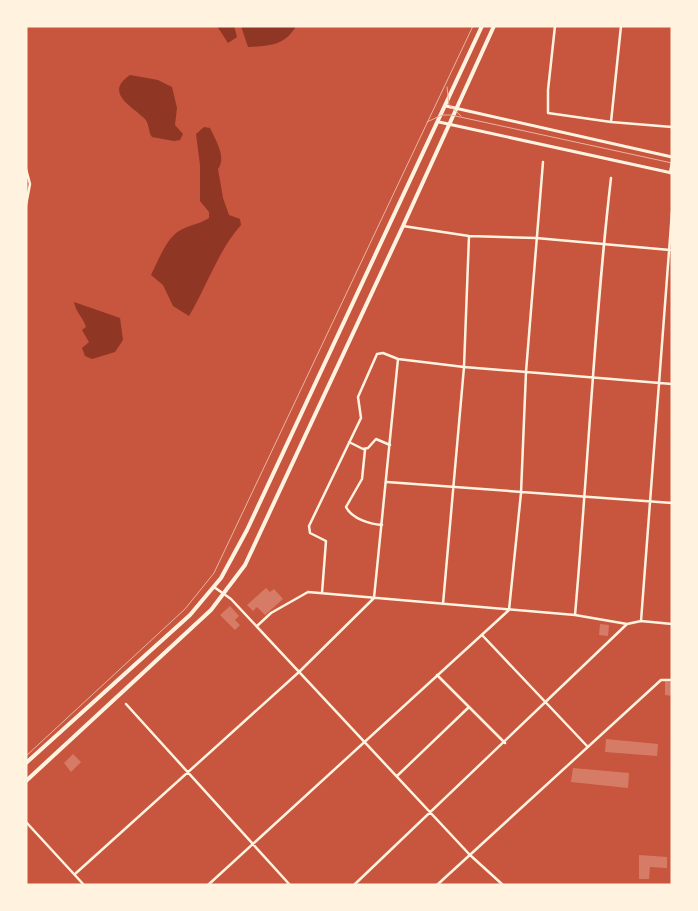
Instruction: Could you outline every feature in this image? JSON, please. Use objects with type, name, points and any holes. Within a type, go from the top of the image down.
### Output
[{"type":"main road","points":[[26,763],[190,615],[214,587],[247,530],[482,26]]},
{"type":"main road","points":[[26,781],[197,624],[225,594],[245,565],[494,26]]},
{"type":"main road","points":[[446,106],[672,156]]},
{"type":"main road","points":[[438,122],[671,173]]},
{"type":"street","points":[[555,26],[548,90],[548,113],[611,122],[672,126]]},
{"type":"street","points":[[611,122],[621,26]]},
{"type":"street","points":[[208,885],[509,610],[521,493],[526,372],[543,162]]},
{"type":"street","points":[[671,173],[672,162]]},
{"type":"street","points":[[26,169],[30,184],[26,205]]},
{"type":"street","points":[[575,615],[586,498],[591,376],[611,178]]},
{"type":"street","points":[[641,621],[672,212]]},
{"type":"street","points":[[403,226],[469,236],[536,238],[670,250]]},
{"type":"street","points":[[442,604],[464,367],[469,236]]},
{"type":"street","points":[[322,593],[326,541],[310,533],[309,526],[361,418],[358,397],[374,357],[383,353],[398,359],[464,367],[672,384]]},
{"type":"street","points":[[75,874],[299,672],[374,598],[398,359]]},
{"type":"street","points":[[382,525],[368,522],[349,512],[346,507],[362,479],[365,450],[376,439],[390,445]]},
{"type":"street","points":[[349,442],[365,450]]},
{"type":"street","points":[[387,482],[672,503]]},
{"type":"street","points":[[214,587],[225,594],[470,854],[503,885]]},
{"type":"street","points":[[256,626],[304,593],[575,615],[628,624],[641,621],[672,624]]},
{"type":"street","points":[[354,885],[628,624]]},
{"type":"street","points":[[482,635],[587,746]]},
{"type":"street","points":[[437,675],[505,743]]},
{"type":"street","points":[[437,885],[661,680],[672,680]]},
{"type":"street","points":[[126,704],[290,885]]},
{"type":"street","points":[[397,776],[469,707]]},
{"type":"street","points":[[26,822],[84,885]]},
{"type":"shaded area","points":[[217,26],[234,26],[237,37],[228,43]]},
{"type":"shaded area","points":[[241,26],[296,26],[287,38],[275,44],[248,47]]},
{"type":"shaded area","points":[[130,75],[158,80],[172,87],[177,108],[175,125],[183,134],[180,140],[174,141],[152,137],[145,119],[128,105],[120,94],[119,88],[122,82]]},
{"type":"shaded area","points":[[204,127],[210,128],[221,154],[218,169],[223,198],[229,215],[240,219],[241,225],[219,257],[189,316],[173,306],[163,285],[151,275],[163,251],[174,235],[209,218],[209,212],[200,201],[200,165],[196,134]]},
{"type":"shaded area","points":[[74,302],[120,318],[123,340],[115,352],[92,359],[85,356],[82,348],[89,342],[82,330],[86,327]]},
{"type":"building","points":[[266,588],[270,592],[274,589],[283,599],[265,615],[257,607],[253,611],[247,605]]},
{"type":"building","points":[[230,606],[239,616],[235,620],[240,625],[235,630],[220,615]]},
{"type":"building","points":[[600,624],[609,625],[608,636],[599,635]]},
{"type":"building","points":[[665,681],[672,682],[672,696],[665,695]]},
{"type":"building","points":[[606,739],[658,744],[657,756],[605,752]]},
{"type":"building","points":[[73,754],[81,762],[71,772],[64,763]]},
{"type":"building","points":[[573,768],[629,773],[628,788],[571,782]]},
{"type":"building","points":[[639,855],[667,857],[667,868],[650,867],[649,879],[639,879]]},
{"type":"tram line","points":[[26,756],[185,609],[214,573],[473,26]]},
{"type":"tram line","points":[[447,87],[449,105],[461,116]]},
{"type":"tram line","points":[[427,122],[442,115],[451,115],[672,163]]}]
